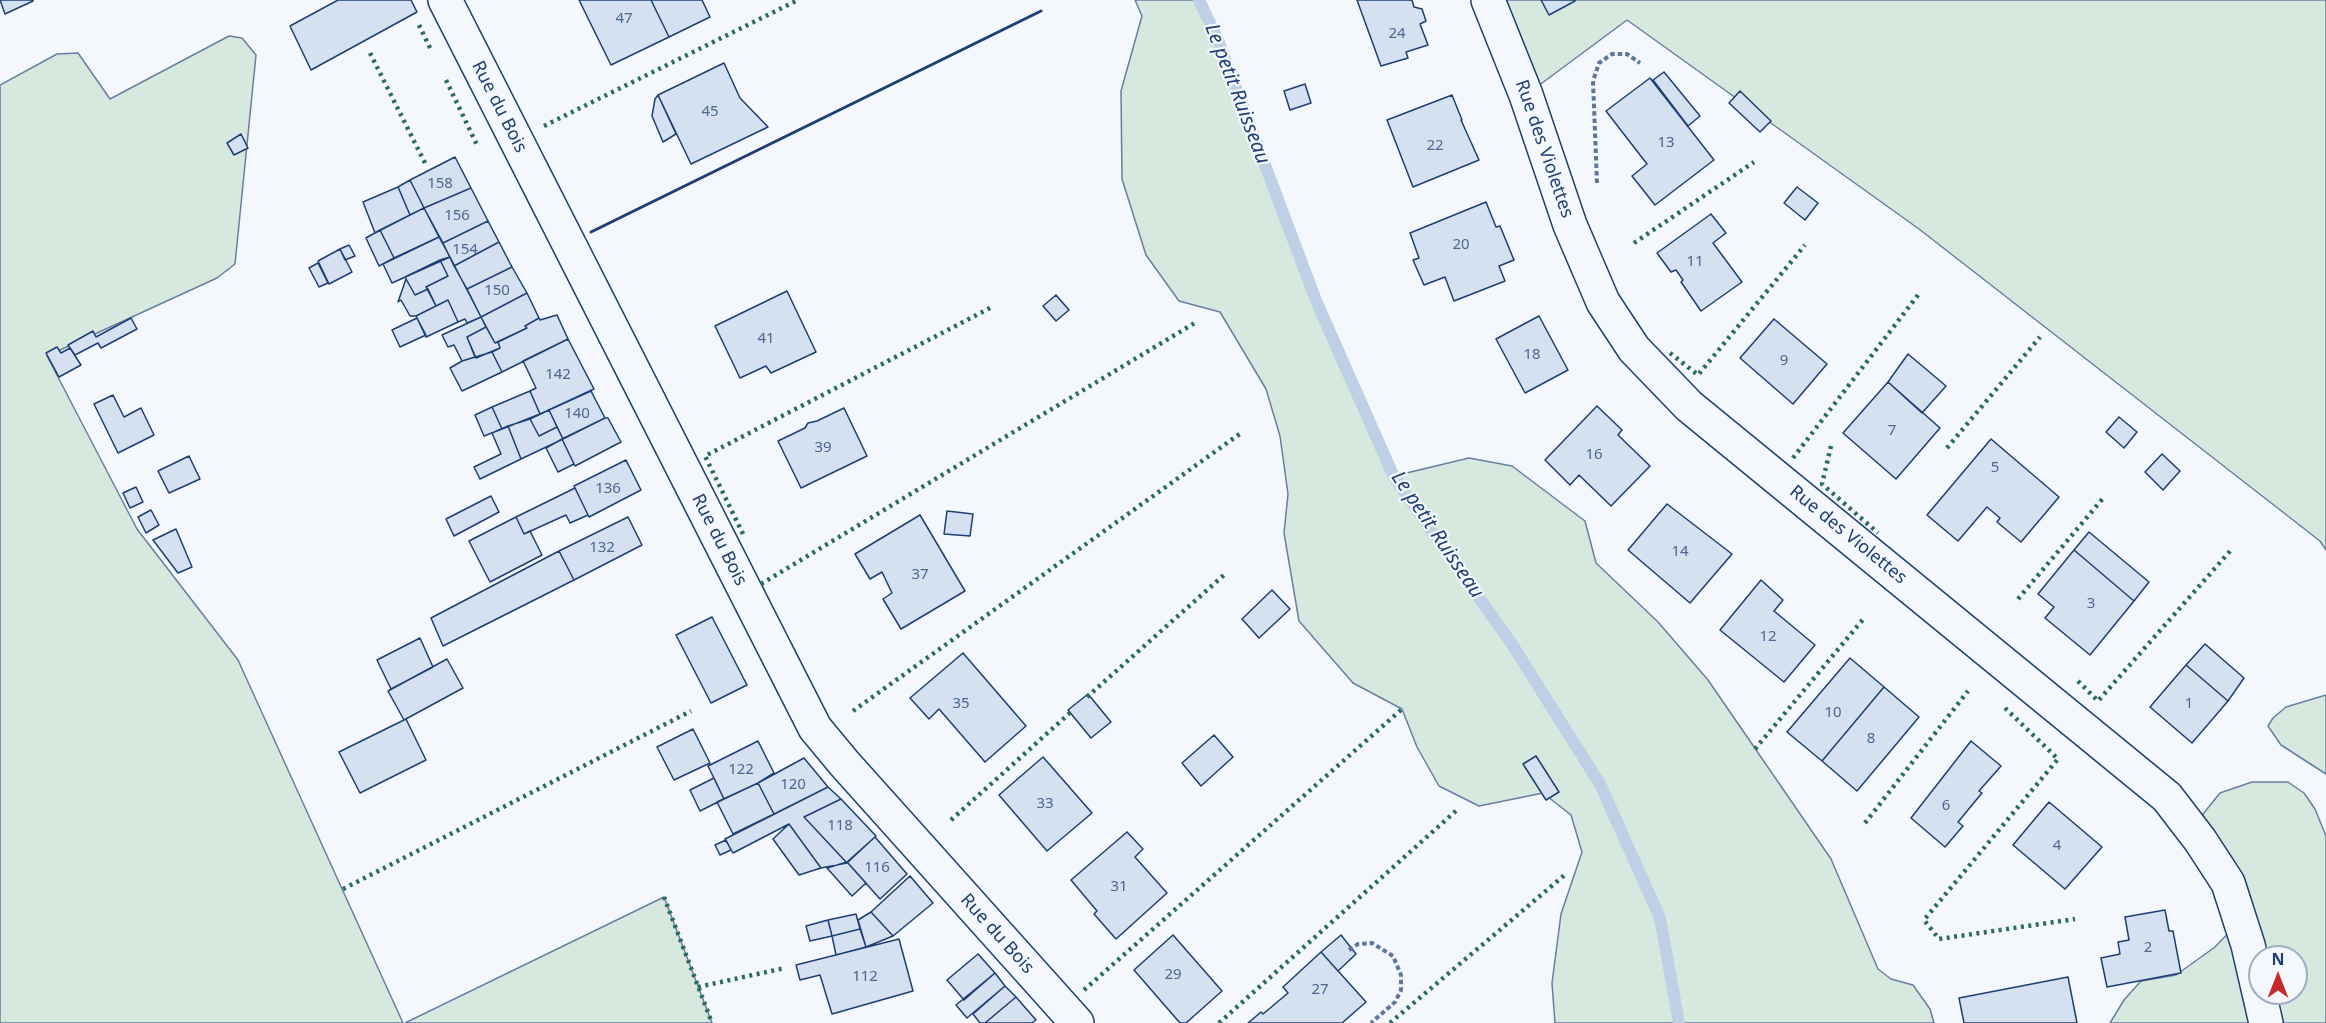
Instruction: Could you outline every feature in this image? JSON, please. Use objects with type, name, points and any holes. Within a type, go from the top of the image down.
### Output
[{"type":"street","name":"Rue du Bois","points":[[445,0],[815,728],[1077,1023]]},
{"type":"street","name":"Rue des Violettes","points":[[1488,0],[1526,94],[1570,225],[1603,302],[1634,349],[1689,406],[2167,797],[2200,840],[2228,883],[2245,937],[2266,1023]]},
{"type":"path","points":[[1598,185],[1593,81],[1599,63],[1612,54],[1627,54],[1640,63]]},
{"type":"path","points":[[1349,950],[1358,944],[1372,943],[1393,956],[1401,975],[1401,990],[1395,1002],[1371,1023]]},
{"type":"shaded area","points":[[1135,0],[1199,0],[1218,40],[1317,303],[1394,476],[1469,458],[1512,466],[1585,521],[1596,563],[1658,622],[1708,680],[1831,859],[1878,969],[1891,979],[1913,985],[1930,1009],[1934,1023],[1555,1023],[1552,983],[1561,914],[1582,852],[1571,815],[1543,793],[1479,806],[1439,786],[1417,747],[1402,709],[1353,683],[1299,621],[1284,533],[1288,494],[1280,436],[1266,389],[1220,312],[1179,301],[1146,255],[1122,179],[1121,91],[1142,16]]},
{"type":"shaded area","points":[[1488,0],[2326,0],[2326,550],[2320,541],[1919,229],[1627,20],[1526,95]]},
{"type":"shaded area","points":[[229,36],[242,38],[256,55],[235,264],[217,278],[47,356],[137,529],[238,660],[403,1023],[0,1023],[0,85],[57,54],[78,53],[110,99]]},
{"type":"shaded area","points":[[2326,695],[2326,774],[2281,745],[2268,726],[2273,718],[2286,707]]},
{"type":"shaded area","points":[[2252,782],[2288,782],[2304,793],[2315,809],[2326,836],[2326,1023],[2110,1023],[2124,1000],[2141,981],[2176,975],[2215,947],[2241,920],[2200,840],[2203,814],[2220,793]]},
{"type":"shaded area","points":[[664,897],[712,1023],[405,1023]]},
{"type":"building","points":[[0,0],[33,0],[33,1],[5,14]]},
{"type":"building","points":[[338,0],[411,0],[417,12],[311,70],[290,26]]},
{"type":"building","points":[[579,0],[651,0],[669,37],[611,65]]},
{"type":"building","points":[[651,0],[702,0],[710,17],[669,37]]},
{"type":"building","points":[[1357,0],[1412,0],[1414,7],[1422,9],[1426,21],[1420,24],[1428,45],[1406,52],[1408,58],[1381,66]]},
{"type":"building","points":[[1541,0],[1575,0],[1575,1],[1549,15]]},
{"type":"building","points":[[724,63],[740,98],[768,127],[691,164],[658,95]]},
{"type":"building","points":[[1664,72],[1700,116],[1688,126],[1653,80]]},
{"type":"building","points":[[1650,78],[1714,160],[1655,205],[1632,176],[1647,164],[1606,111]]},
{"type":"building","points":[[1305,84],[1311,103],[1290,110],[1284,91]]},
{"type":"building","points":[[1740,91],[1771,121],[1760,132],[1729,103]]},
{"type":"building","points":[[658,95],[676,134],[663,142],[652,116]]},
{"type":"building","points":[[1452,95],[1479,160],[1413,187],[1387,120]]},
{"type":"building","points":[[241,134],[248,148],[234,155],[227,143]]},
{"type":"building","points":[[455,157],[471,188],[424,208],[410,180]]},
{"type":"building","points":[[410,180],[424,208],[410,215],[398,187]]},
{"type":"building","points":[[398,187],[410,215],[375,233],[363,202]]},
{"type":"building","points":[[1797,187],[1818,203],[1805,220],[1784,203]]},
{"type":"building","points":[[471,188],[488,221],[443,243],[424,208]]},
{"type":"building","points":[[1486,202],[1496,227],[1500,226],[1514,260],[1499,266],[1505,281],[1454,301],[1445,277],[1424,285],[1413,260],[1419,258],[1410,233]]},
{"type":"building","points":[[424,208],[439,237],[394,258],[380,230]]},
{"type":"building","points":[[1711,214],[1726,233],[1713,243],[1742,282],[1701,311],[1681,282],[1683,280],[1676,270],[1671,272],[1657,253]]},
{"type":"building","points":[[488,221],[499,242],[454,266],[443,243]]},
{"type":"building","points":[[380,230],[394,258],[379,266],[366,238]]},
{"type":"building","points":[[439,237],[450,257],[392,283],[383,264]]},
{"type":"building","points":[[499,242],[512,267],[467,289],[454,266]]},
{"type":"building","points":[[349,245],[355,256],[345,260],[340,249]]},
{"type":"building","points":[[340,249],[352,272],[329,284],[318,261]]},
{"type":"building","points":[[450,257],[481,317],[467,323],[465,319],[458,322],[448,300],[436,306],[426,287],[448,276],[440,260]]},
{"type":"building","points":[[440,260],[448,276],[415,295],[405,277]]},
{"type":"building","points":[[318,263],[328,283],[319,287],[309,268]]},
{"type":"building","points":[[512,267],[527,293],[481,317],[467,289]]},
{"type":"building","points":[[406,279],[415,295],[428,289],[436,306],[416,316],[410,316],[401,300],[398,302]]},
{"type":"building","points":[[787,291],[816,352],[771,373],[766,366],[740,378],[715,326]]},
{"type":"building","points":[[527,293],[539,318],[525,326],[527,328],[495,343],[481,317]]},
{"type":"building","points":[[1056,295],[1069,310],[1056,321],[1043,306]]},
{"type":"building","points":[[448,300],[458,322],[426,337],[416,316]]},
{"type":"building","points":[[557,315],[568,339],[502,372],[492,352],[500,348],[498,342],[527,328],[525,326],[539,318],[540,320]]},
{"type":"building","points":[[1539,316],[1568,370],[1525,393],[1496,339]]},
{"type":"building","points":[[481,317],[486,327],[467,337],[475,357],[462,361],[454,345],[448,347],[442,335]]},
{"type":"building","points":[[131,318],[137,329],[101,348],[98,343],[75,355],[68,345],[93,331],[96,337]]},
{"type":"building","points":[[417,318],[426,335],[400,347],[392,330]]},
{"type":"building","points":[[1774,319],[1827,364],[1793,404],[1740,358]]},
{"type":"building","points":[[486,327],[500,348],[476,358],[467,337]]},
{"type":"building","points":[[568,339],[594,389],[540,414],[530,391],[536,388],[523,361]]},
{"type":"building","points":[[57,347],[61,353],[70,348],[81,365],[59,377],[46,353]]},
{"type":"building","points":[[492,352],[502,372],[462,391],[450,368],[462,361]]},
{"type":"building","points":[[1908,354],[1946,386],[1922,413],[1888,382]]},
{"type":"building","points":[[1888,382],[1940,428],[1896,479],[1843,433]]},
{"type":"building","points":[[530,391],[540,414],[502,429],[492,407]]},
{"type":"building","points":[[591,391],[605,418],[563,439],[549,410]]},
{"type":"building","points":[[113,395],[124,417],[141,408],[154,435],[118,453],[94,404]]},
{"type":"building","points":[[1597,406],[1622,430],[1618,435],[1650,466],[1611,506],[1579,475],[1570,485],[1545,460]]},
{"type":"building","points":[[492,407],[502,429],[484,436],[475,415]]},
{"type":"building","points":[[844,408],[867,456],[801,488],[778,441],[805,428],[808,423]]},
{"type":"building","points":[[549,410],[557,427],[539,436],[530,419]]},
{"type":"building","points":[[2119,417],[2137,432],[2124,448],[2106,432]]},
{"type":"building","points":[[608,418],[621,442],[575,466],[562,439]]},
{"type":"building","points":[[530,419],[539,436],[557,427],[563,439],[521,459],[508,426]]},
{"type":"building","points":[[508,426],[521,459],[480,479],[474,467],[501,454],[492,433]]},
{"type":"building","points":[[562,439],[574,464],[558,472],[546,448]]},
{"type":"building","points":[[1991,439],[2059,497],[2021,542],[1997,522],[2000,518],[1987,507],[1958,541],[1927,515]]},
{"type":"building","points":[[2162,454],[2180,471],[2163,490],[2145,472]]},
{"type":"building","points":[[189,456],[200,479],[169,493],[158,471]]},
{"type":"building","points":[[626,460],[641,490],[589,517],[574,486]]},
{"type":"building","points":[[136,487],[143,502],[130,508],[123,493]]},
{"type":"building","points":[[575,488],[588,515],[570,523],[566,515],[524,534],[516,517]]},
{"type":"building","points":[[491,496],[499,512],[454,536],[446,519]]},
{"type":"building","points":[[1667,504],[1732,554],[1690,603],[1628,550]]},
{"type":"building","points":[[151,510],[159,525],[146,533],[138,517]]},
{"type":"building","points":[[947,511],[973,514],[970,536],[944,534]]},
{"type":"building","points":[[920,515],[965,591],[901,629],[883,599],[892,593],[882,572],[870,579],[855,554]]},
{"type":"building","points":[[516,517],[524,534],[530,531],[542,555],[490,582],[469,541]]},
{"type":"building","points":[[628,517],[642,545],[574,580],[559,551]]},
{"type":"building","points":[[176,529],[192,567],[178,573],[153,540]]},
{"type":"building","points":[[2089,532],[2149,582],[2134,601],[2074,550]]},
{"type":"building","points":[[2074,550],[2134,601],[2090,655],[2045,618],[2054,607],[2038,594]]},
{"type":"building","points":[[559,551],[574,580],[443,646],[431,618]]},
{"type":"building","points":[[1761,580],[1783,600],[1774,611],[1815,645],[1784,682],[1720,630]]},
{"type":"building","points":[[1272,590],[1290,609],[1259,638],[1242,619]]},
{"type":"building","points":[[712,617],[747,685],[711,703],[676,635]]},
{"type":"building","points":[[420,638],[433,667],[391,689],[377,660]]},
{"type":"building","points":[[2205,644],[2244,678],[2228,701],[2186,665]]},
{"type":"building","points":[[963,653],[1026,726],[985,762],[939,709],[929,719],[910,698]]},
{"type":"building","points":[[1850,658],[1884,687],[1822,761],[1787,732]]},
{"type":"building","points":[[447,659],[463,688],[404,720],[388,691]]},
{"type":"building","points":[[2186,665],[2228,701],[2192,743],[2150,707]]},
{"type":"building","points":[[1884,687],[1919,717],[1857,791],[1822,761]]},
{"type":"building","points":[[1088,694],[1111,722],[1091,738],[1068,710]]},
{"type":"building","points":[[406,719],[426,760],[360,793],[339,752]]},
{"type":"building","points":[[693,729],[710,763],[674,780],[657,747]]},
{"type":"building","points":[[1214,735],[1233,757],[1201,786],[1182,763]]},
{"type":"building","points":[[758,741],[774,773],[724,799],[708,766]]},
{"type":"building","points":[[1971,741],[2001,766],[1979,791],[1982,793],[1958,822],[1963,826],[1945,847],[1911,818]]},
{"type":"building","points":[[1536,756],[1559,792],[1546,800],[1523,764]]},
{"type":"building","points":[[1043,757],[1092,813],[1047,851],[999,795]]},
{"type":"building","points":[[804,758],[828,787],[774,814],[758,783]]},
{"type":"building","points":[[714,778],[724,799],[700,811],[690,790]]},
{"type":"building","points":[[758,783],[774,814],[733,834],[717,802]]},
{"type":"building","points":[[828,787],[841,799],[804,817],[847,863],[821,868],[789,824],[733,853],[725,839]]},
{"type":"building","points":[[841,799],[876,836],[847,863],[804,817]]},
{"type":"building","points":[[2049,802],[2102,847],[2065,889],[2013,845]]},
{"type":"building","points":[[789,824],[821,868],[799,875],[773,839]]},
{"type":"building","points":[[1127,832],[1143,849],[1135,857],[1167,893],[1116,939],[1094,914],[1097,911],[1071,880]]},
{"type":"building","points":[[875,837],[907,874],[880,899],[847,862]]},
{"type":"building","points":[[726,840],[731,850],[720,855],[715,845]]},
{"type":"building","points":[[847,862],[866,883],[852,896],[827,868]]},
{"type":"building","points":[[910,876],[933,903],[893,936],[871,912]]},
{"type":"building","points":[[2165,910],[2169,931],[2173,931],[2181,973],[2107,987],[2101,958],[2120,954],[2118,942],[2129,940],[2125,917]]},
{"type":"building","points":[[871,912],[893,936],[866,947],[858,920]]},
{"type":"building","points":[[856,914],[860,929],[832,936],[828,920]]},
{"type":"building","points":[[828,920],[832,936],[810,941],[806,926]]},
{"type":"building","points":[[860,929],[866,947],[836,955],[832,936]]},
{"type":"building","points":[[1173,935],[1222,991],[1186,1023],[1180,1023],[1134,970]]},
{"type":"building","points":[[1341,935],[1356,954],[1338,971],[1321,952]]},
{"type":"building","points":[[899,939],[913,991],[832,1014],[820,975],[800,980],[796,965]]},
{"type":"building","points":[[1321,952],[1366,1002],[1342,1023],[1248,1023],[1288,993],[1283,987]]},
{"type":"building","points":[[978,954],[995,973],[964,1000],[947,980]]},
{"type":"building","points":[[995,973],[1005,986],[967,1018],[956,1005]]},
{"type":"building","points":[[2068,977],[2077,1023],[1964,1023],[1959,998]]},
{"type":"building","points":[[1005,986],[1016,997],[985,1023],[980,1023],[973,1014]]},
{"type":"building","points":[[1016,997],[1036,1020],[1032,1023],[985,1023]]},
{"type":"waterway","name":"Le petit Ruisseau","points":[[1199,0],[1218,40],[1317,303],[1394,477],[1513,646],[1600,784],[1660,918],[1679,1023]]},
{"type":"hedge","points":[[544,126],[798,0]]},
{"type":"hedge","points":[[419,25],[432,52]]},
{"type":"hedge","points":[[370,53],[426,165]]},
{"type":"hedge","points":[[446,80],[477,145]]},
{"type":"hedge","points":[[1634,243],[1754,162]]},
{"type":"hedge","points":[[1670,353],[1698,375],[1805,245]]},
{"type":"hedge","points":[[1793,458],[1918,295]]},
{"type":"hedge","points":[[743,534],[705,456],[992,307]]},
{"type":"hedge","points":[[761,584],[1198,321]]},
{"type":"hedge","points":[[1947,448],[2040,337]]},
{"type":"hedge","points":[[853,711],[1241,433]]},
{"type":"hedge","points":[[1831,446],[1822,484],[1878,533]]},
{"type":"hedge","points":[[2018,599],[2105,496]]},
{"type":"hedge","points":[[2078,681],[2098,701],[2231,550]]},
{"type":"hedge","points":[[1087,697],[1224,575]]},
{"type":"hedge","points":[[1755,749],[1865,617]]},
{"type":"hedge","points":[[1865,823],[1968,691]]},
{"type":"hedge","points":[[2005,708],[2058,759],[1924,920],[1939,939],[2075,919]]},
{"type":"hedge","points":[[1084,990],[1402,709]]},
{"type":"hedge","points":[[343,889],[691,711]]},
{"type":"hedge","points":[[951,820],[1072,711]]},
{"type":"hedge","points":[[1219,1023],[1457,810]]},
{"type":"hedge","points":[[1390,1023],[1567,873]]},
{"type":"hedge","points":[[664,897],[712,1023]]},
{"type":"hedge","points":[[698,987],[785,968]]},
{"type":"wall","points":[[591,232],[1041,11]]}]
